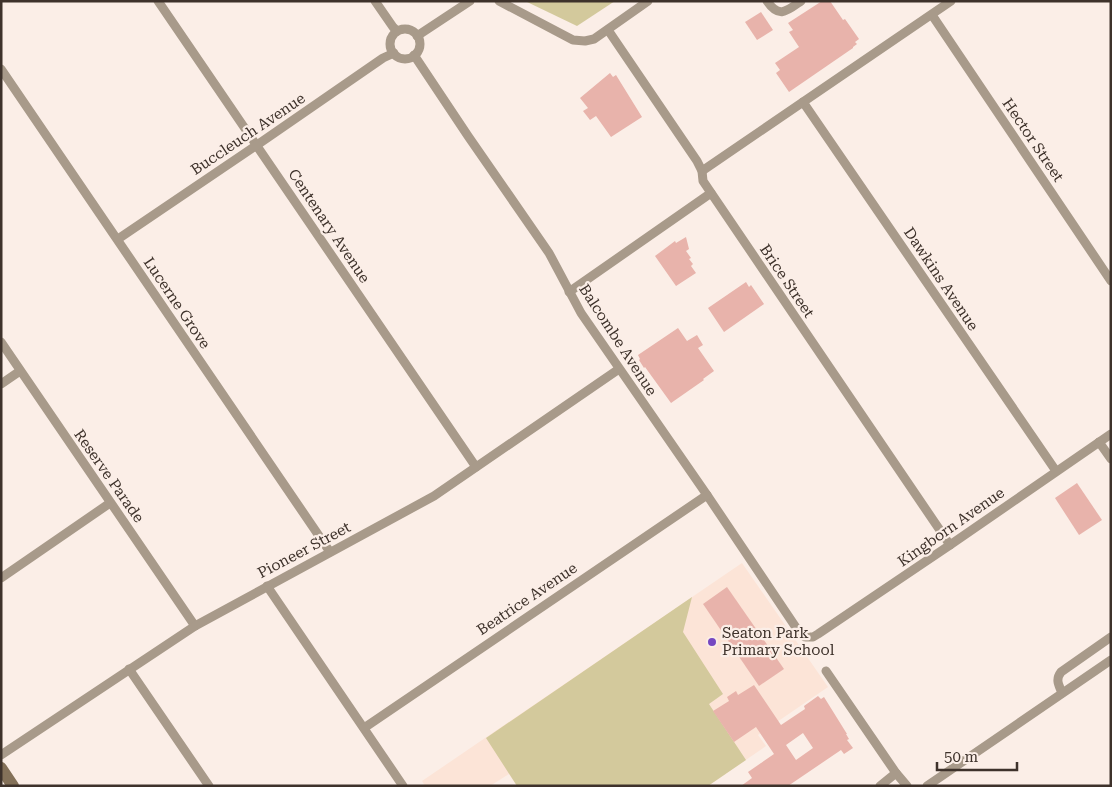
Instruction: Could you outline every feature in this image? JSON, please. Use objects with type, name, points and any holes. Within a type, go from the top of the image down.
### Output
[{"type":"main road","points":[[1,768],[13,786]]},
{"type":"street","name":"Centenary Avenue","points":[[158,1],[476,467]]},
{"type":"street","points":[[375,1],[392,27],[398,31]]},
{"type":"street","points":[[417,36],[470,1]]},
{"type":"street","points":[[498,1],[573,40],[585,41],[608,30],[648,1]]},
{"type":"street","points":[[767,1],[778,12],[786,11],[801,1]]},
{"type":"street","points":[[702,170],[951,1]]},
{"type":"street","name":"Hector Street","points":[[932,15],[1111,281]]},
{"type":"street","points":[[410,30],[417,36],[419,48],[414,56],[406,59],[394,53],[390,44],[398,31],[410,30]]},
{"type":"street","name":"Brice Street","points":[[608,30],[702,170],[702,181],[950,545]]},
{"type":"street","name":"Buccleuch Avenue","points":[[118,239],[383,58],[394,53]]},
{"type":"street","name":"Balcombe Avenue","points":[[414,56],[549,253],[581,313],[707,494],[797,630],[804,637]]},
{"type":"street","name":"Lucerne Grove","points":[[1,69],[330,552]]},
{"type":"street","name":"Dawkins Avenue","points":[[803,102],[1056,471]]},
{"type":"street","points":[[569,292],[711,193]]},
{"type":"street","name":"Reserve Parade","points":[[1,342],[195,626]]},
{"type":"street","name":"Pioneer Street","points":[[1,755],[195,626],[434,496],[619,369]]},
{"type":"street","points":[[1,384],[20,371]]},
{"type":"street","name":"Kingborn Avenue","points":[[804,637],[813,637],[818,634],[1111,434]]},
{"type":"street","points":[[1099,442],[1111,459]]},
{"type":"street","name":"Beatrice Avenue","points":[[364,728],[707,494]]},
{"type":"street","points":[[1,578],[110,503]]},
{"type":"street","points":[[267,586],[403,786]]},
{"type":"street","points":[[1062,693],[1057,680],[1061,672],[1111,637]]},
{"type":"street","points":[[927,786],[1111,660]]},
{"type":"street","points":[[129,670],[209,786]]},
{"type":"street","points":[[826,671],[896,773],[907,786]]},
{"type":"street","points":[[880,786],[896,773]]},
{"type":"shaded area","points":[[525,1],[615,1],[577,26]]},
{"type":"shaded area","name":"Seaton Park Primary School","points":[[742,563],[828,687],[758,735],[766,746],[708,786],[517,786],[509,774],[490,786],[425,786],[422,781]]},
{"type":"shaded area","name":"Seaton Park Primary School","points":[[692,597],[683,632],[723,694],[709,704],[746,760],[708,786],[517,786],[486,738]]},
{"type":"building","points":[[822,1],[830,1],[859,39],[855,42],[857,44],[853,48],[789,92],[776,73],[780,70],[775,63],[799,47],[789,32],[793,30],[788,23]]},
{"type":"building","points":[[761,12],[773,30],[757,40],[745,22]]},
{"type":"building","points":[[610,73],[613,77],[616,75],[642,117],[611,137],[596,116],[590,120],[583,111],[588,108],[580,98]]},
{"type":"building","points":[[686,237],[689,249],[686,251],[693,264],[691,266],[696,273],[676,286],[655,256],[675,241],[676,243]]},
{"type":"building","points":[[746,282],[749,287],[751,285],[764,304],[724,332],[708,308]]},
{"type":"building","points":[[678,328],[687,341],[697,335],[703,345],[698,348],[714,371],[671,403],[644,368],[638,355]]},
{"type":"building","points":[[1077,483],[1102,520],[1079,535],[1055,498]]},
{"type":"building","points":[[727,587],[784,669],[759,686],[703,604]]},
{"type":"building","points":[[754,685],[781,725],[805,709],[804,706],[818,696],[821,699],[824,697],[847,734],[849,739],[847,740],[853,748],[844,754],[841,750],[788,786],[741,786],[752,778],[748,772],[774,754],[756,727],[734,742],[713,711],[729,701],[727,697],[736,691],[738,695]],"holes":[[[803,733],[813,748],[796,760],[786,745]]]},
{"type":"place","name":"Seaton Park Primary School","points":[[712,642]]}]
